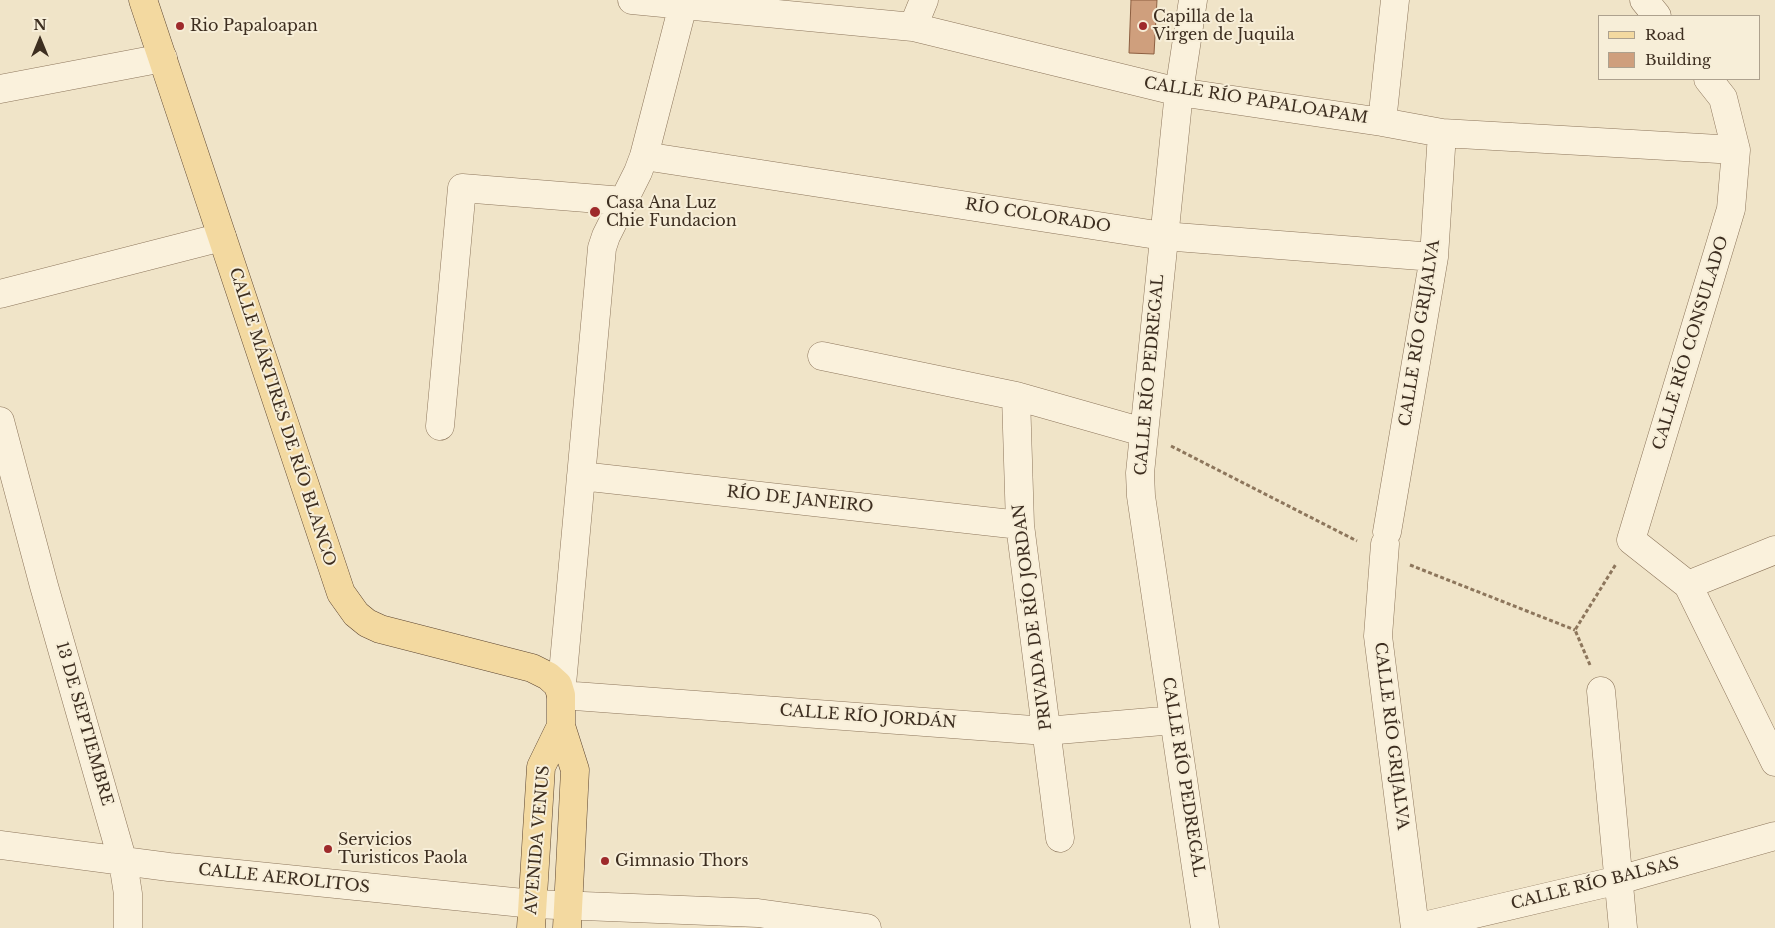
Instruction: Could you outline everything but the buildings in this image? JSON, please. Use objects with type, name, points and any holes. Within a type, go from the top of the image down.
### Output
[{"type":"main road","name":"CALLE MÁRTIRES DE RÍO BLANCO","points":[[143,0],[341,593],[356,614],[367,623],[380,629],[522,665],[542,672],[558,685],[562,695]]},
{"type":"main road","name":"AVENIDA VENUS","points":[[532,916],[541,767],[560,726],[562,695]]},
{"type":"main road","name":"AVENIDA VENUS","points":[[560,726],[575,770],[568,917]]},
{"type":"street","name":"CALLE RÍO PAPALOAPAM","points":[[632,0],[914,27],[1179,92],[1382,122],[1442,133],[1736,150]]},
{"type":"street","points":[[914,27],[924,0]]},
{"type":"street","name":"CALLE RÍO PEDREGAL","points":[[1193,0],[1179,92],[1140,457],[1140,496],[1205,928]]},
{"type":"street","points":[[1382,122],[1396,0]]},
{"type":"street","points":[[1644,0],[1656,15]]},
{"type":"street","points":[[562,695],[602,248],[644,156],[683,5]]},
{"type":"street","points":[[0,89],[162,58]]},
{"type":"street","name":"CALLE RÍO CONSULADO","points":[[1631,540],[1731,209],[1736,150],[1723,98],[1709,80]]},
{"type":"street","name":"CALLE RÍO GRIJALVA","points":[[1415,928],[1378,636],[1386,538],[1434,256],[1442,133]]},
{"type":"street","name":"RÍO COLORADO","points":[[644,156],[1164,236],[1434,256]]},
{"type":"street","points":[[440,426],[462,188],[624,201]]},
{"type":"street","points":[[0,294],[222,238]]},
{"type":"street","points":[[822,356],[1016,396],[1143,432]]},
{"type":"street","name":"PRIVADA DE RÍO JORDAN","points":[[1016,396],[1020,525],[1060,838]]},
{"type":"street","name":"13 DE SEPTIEMBRE","points":[[0,421],[44,586],[123,862],[128,894],[128,928]]},
{"type":"street","name":"RÍO DE JANEIRO","points":[[581,476],[1020,525]]},
{"type":"street","points":[[1631,540],[1688,585],[1775,762]]},
{"type":"street","points":[[1688,585],[1775,550]]},
{"type":"street","points":[[1596,680],[1623,928]]},
{"type":"street","name":"CALLE RÍO JORDÁN","points":[[562,695],[1046,730],[1174,720]]},
{"type":"street","name":"CALLE RÍO BALSAS","points":[[1415,928],[1619,880],[1775,836]]},
{"type":"street","name":"CALLE AEROLITOS","points":[[0,845],[532,916],[568,917]]},
{"type":"street","points":[[568,917],[757,921],[867,928]]},
{"type":"path","points":[[1596,680],[1575,630],[1631,540]]},
{"type":"place","name":"Rio Papaloapan","points":[[180,26]]},
{"type":"place","name":"Capilla de la Virgen de Juquila","points":[[1143,26]]},
{"type":"place","name":"Casa Ana Luz Chie Fundacion","points":[[595,212]]},
{"type":"place","name":"Servicios Turisticos Paola","points":[[328,849]]},
{"type":"place","name":"Gimnasio Thors","points":[[605,861]]}]
